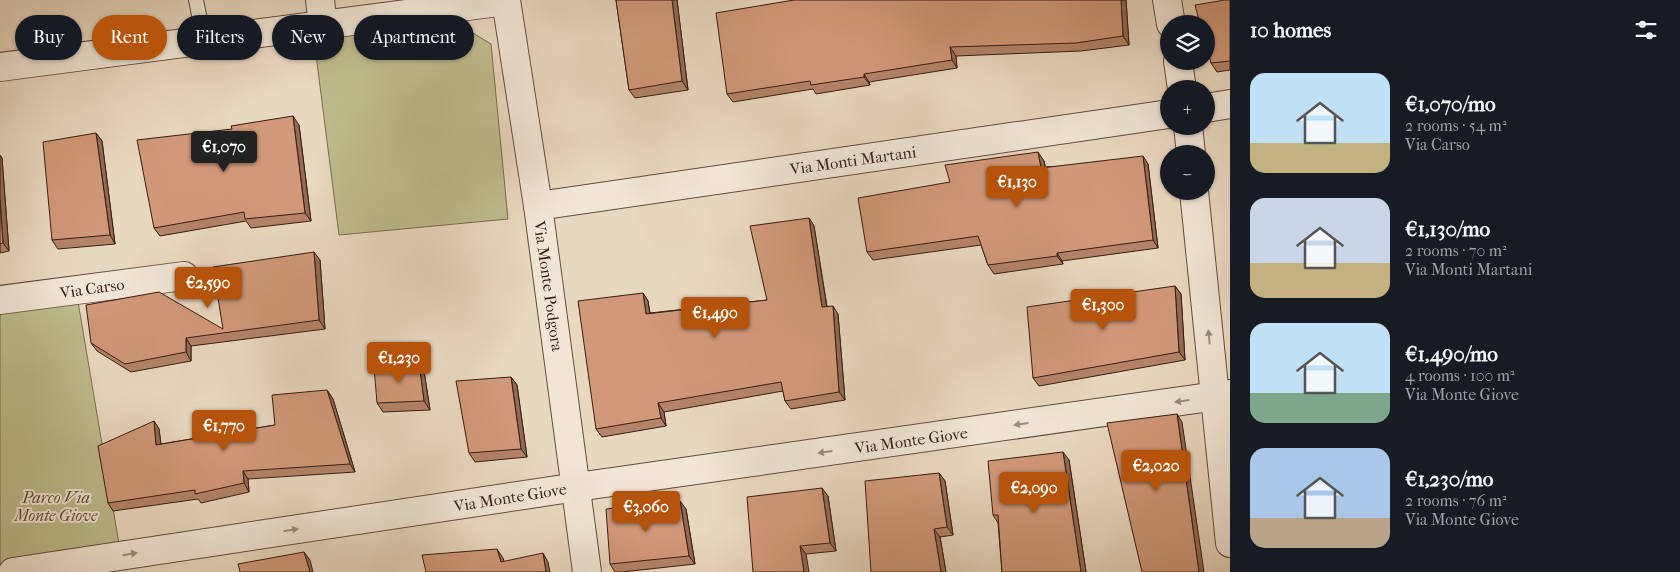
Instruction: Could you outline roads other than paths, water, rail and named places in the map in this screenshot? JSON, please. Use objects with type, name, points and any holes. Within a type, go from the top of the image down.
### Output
[{"type":"street","points":[[1167,0],[1170,15]]},
{"type":"street","points":[[262,27],[322,13],[506,1]]},
{"type":"street","name":"Via Monte Podgora","points":[[506,1],[538,206],[587,572]]},
{"type":"street","points":[[0,67],[177,44]]},
{"type":"street","points":[[1215,106],[1230,104]]},
{"type":"street","name":"Via Monti Martani","points":[[538,206],[1160,115]]},
{"type":"street","points":[[1195,200],[1223,395],[1230,542]]},
{"type":"street","name":"Via Carso","points":[[0,300],[184,276]]},
{"type":"street","name":"Via Monte Giove","points":[[13,572],[577,487],[1223,395]]},
{"type":"lane","points":[[196,0],[199,15]]},
{"type":"park label","name":"Parco Via Monte Giove","points":[[56,506]]}]
